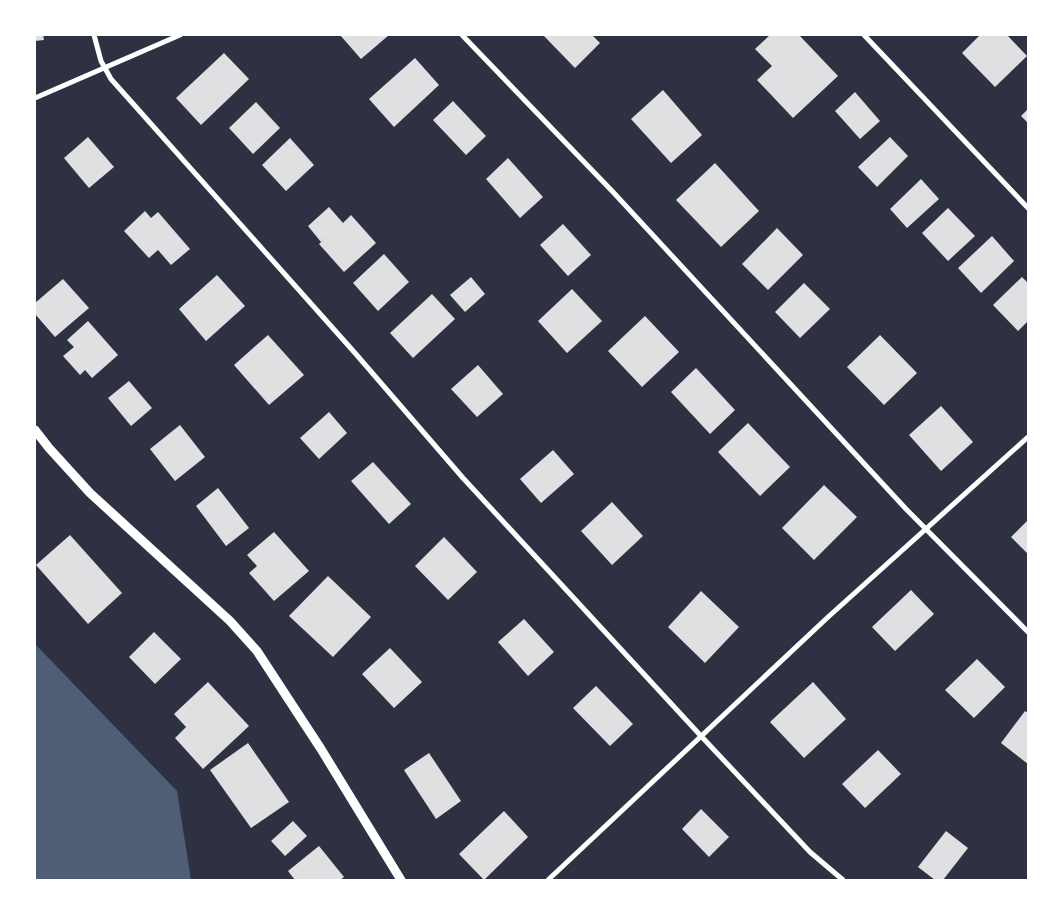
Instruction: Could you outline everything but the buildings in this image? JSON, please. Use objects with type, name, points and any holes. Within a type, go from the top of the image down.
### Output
[{"type":"street","points":[[94,35],[101,61],[111,79],[348,345],[463,478],[810,852],[843,880]]},
{"type":"street","points":[[35,98],[180,35]]},
{"type":"street","points":[[462,35],[613,192],[926,529],[1028,632]]},
{"type":"street","points":[[864,35],[1028,208]]},
{"type":"street","points":[[35,430],[90,492],[230,621],[257,651],[321,749],[401,880]]},
{"type":"street","points":[[548,880],[827,618],[1028,437]]},
{"type":"water","points":[[35,644],[177,791],[191,880],[35,880]]}]
